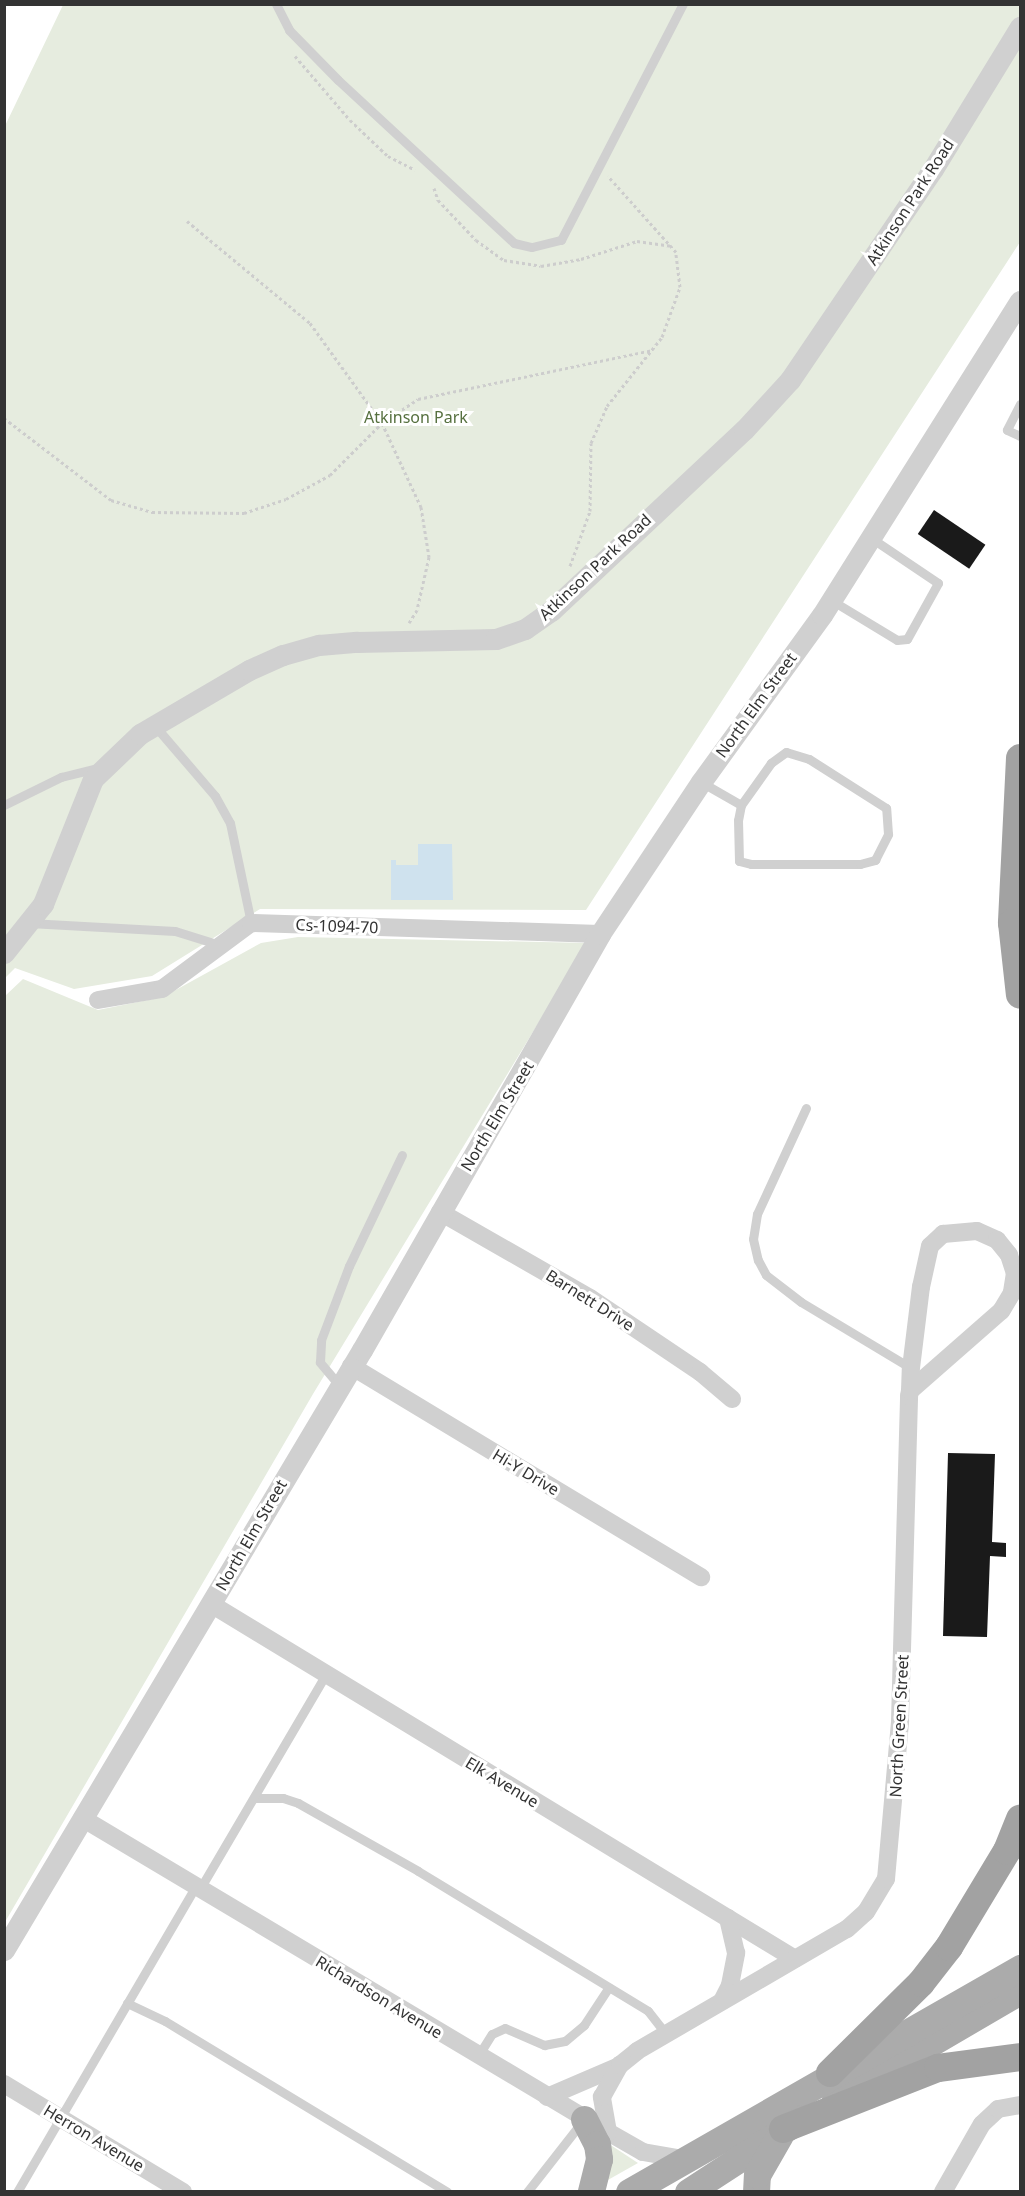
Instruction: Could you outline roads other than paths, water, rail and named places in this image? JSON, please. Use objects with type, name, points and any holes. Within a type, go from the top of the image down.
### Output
[{"type":"highway","points":[[1020,758],[1012,922],[1020,995]]},
{"type":"highway","points":[[830,2073],[921,1983],[949,1947],[996,1871],[1020,1819]]},
{"type":"highway","points":[[783,2129],[938,2068],[1020,2057]]},
{"type":"main road","points":[[629,2192],[756,2119],[830,2073],[1020,1968]]},
{"type":"main road","points":[[697,2190],[783,2129],[1020,1991]]},
{"type":"main road","points":[[584,2119],[597,2144],[599,2158],[591,2192]]},
{"type":"main road","points":[[756,2192],[757,2175],[783,2129]]},
{"type":"street","name":"Atkinson Park Road","points":[[4,953],[29,923],[57,873],[86,792],[103,766],[155,726],[249,670],[283,655],[319,645],[480,642],[525,629],[551,611],[744,429],[810,354],[933,169],[1020,27]]},
{"type":"street","name":"North Elm Street","points":[[4,1950],[211,1605],[441,1212],[600,934],[700,782],[831,600],[869,536],[1020,301]]},
{"type":"street","name":"Cs-1094-70","points":[[251,923],[600,934]]},
{"type":"street","points":[[98,1000],[162,989],[251,923]]},
{"type":"street","name":"Barnett Drive","points":[[441,1212],[590,1298],[700,1372],[732,1399]]},
{"type":"street","name":"North Green Street","points":[[547,2097],[620,2065],[666,2034],[847,1929],[866,1912],[879,1895],[889,1870],[900,1722],[910,1391],[911,1368],[930,1246],[943,1234],[977,1231],[997,1240],[1010,1255],[1015,1273],[1012,1293],[1000,1311],[910,1391]]},
{"type":"street","name":"Hi-Y Drive","points":[[351,1366],[701,1577]]},
{"type":"street","name":"Elk Avenue","points":[[211,1605],[795,1959]]},
{"type":"street","name":"Richardson Avenue","points":[[82,1818],[199,1886],[584,2119],[643,2152],[683,2159]]},
{"type":"street","points":[[722,2001],[730,1985],[736,1953],[728,1918]]},
{"type":"street","name":"North Green Street","points":[[608,2132],[602,2097],[620,2065]]},
{"type":"street","name":"Herron Avenue","points":[[4,2084],[183,2192]]},
{"type":"street","points":[[943,2192],[982,2124],[998,2109],[1020,2105]]},
{"type":"lane","points":[[276,4],[289,30],[338,80],[513,243],[532,247],[561,240],[601,168],[683,4]]},
{"type":"lane","points":[[1020,404],[1007,430],[1020,436]]},
{"type":"lane","points":[[831,600],[897,640],[908,639],[938,583],[869,536]]},
{"type":"lane","points":[[155,726],[215,796],[230,822],[251,923]]},
{"type":"lane","points":[[786,752],[808,759],[886,808],[888,834],[875,860],[860,864],[751,864],[739,861],[741,805],[771,763],[786,752]]},
{"type":"lane","points":[[4,805],[62,777],[103,766]]},
{"type":"lane","points":[[700,782],[741,805]]},
{"type":"lane","points":[[29,923],[176,931],[221,945]]},
{"type":"lane","points":[[806,1108],[757,1214],[753,1239],[758,1260],[766,1275],[801,1302],[911,1368]]},
{"type":"lane","points":[[339,1384],[321,1362],[321,1340],[350,1266],[402,1155]]},
{"type":"lane","points":[[18,2192],[59,2117],[255,1798],[325,1676]]},
{"type":"lane","points":[[255,1798],[284,1798],[298,1803],[609,1987],[655,2016],[666,2034]]},
{"type":"lane","points":[[478,2056],[492,2034],[505,2028],[544,2045],[565,2041],[584,2025],[609,1987]]},
{"type":"lane","points":[[127,2003],[204,2045],[447,2192]]},
{"type":"lane","points":[[527,2192],[584,2119]]},
{"type":"water","points":[[418,844],[452,844],[453,900],[391,900],[391,860],[396,860],[396,865],[418,865]]},
{"type":"park label","name":"Atkinson Park","points":[[416,417]]}]
